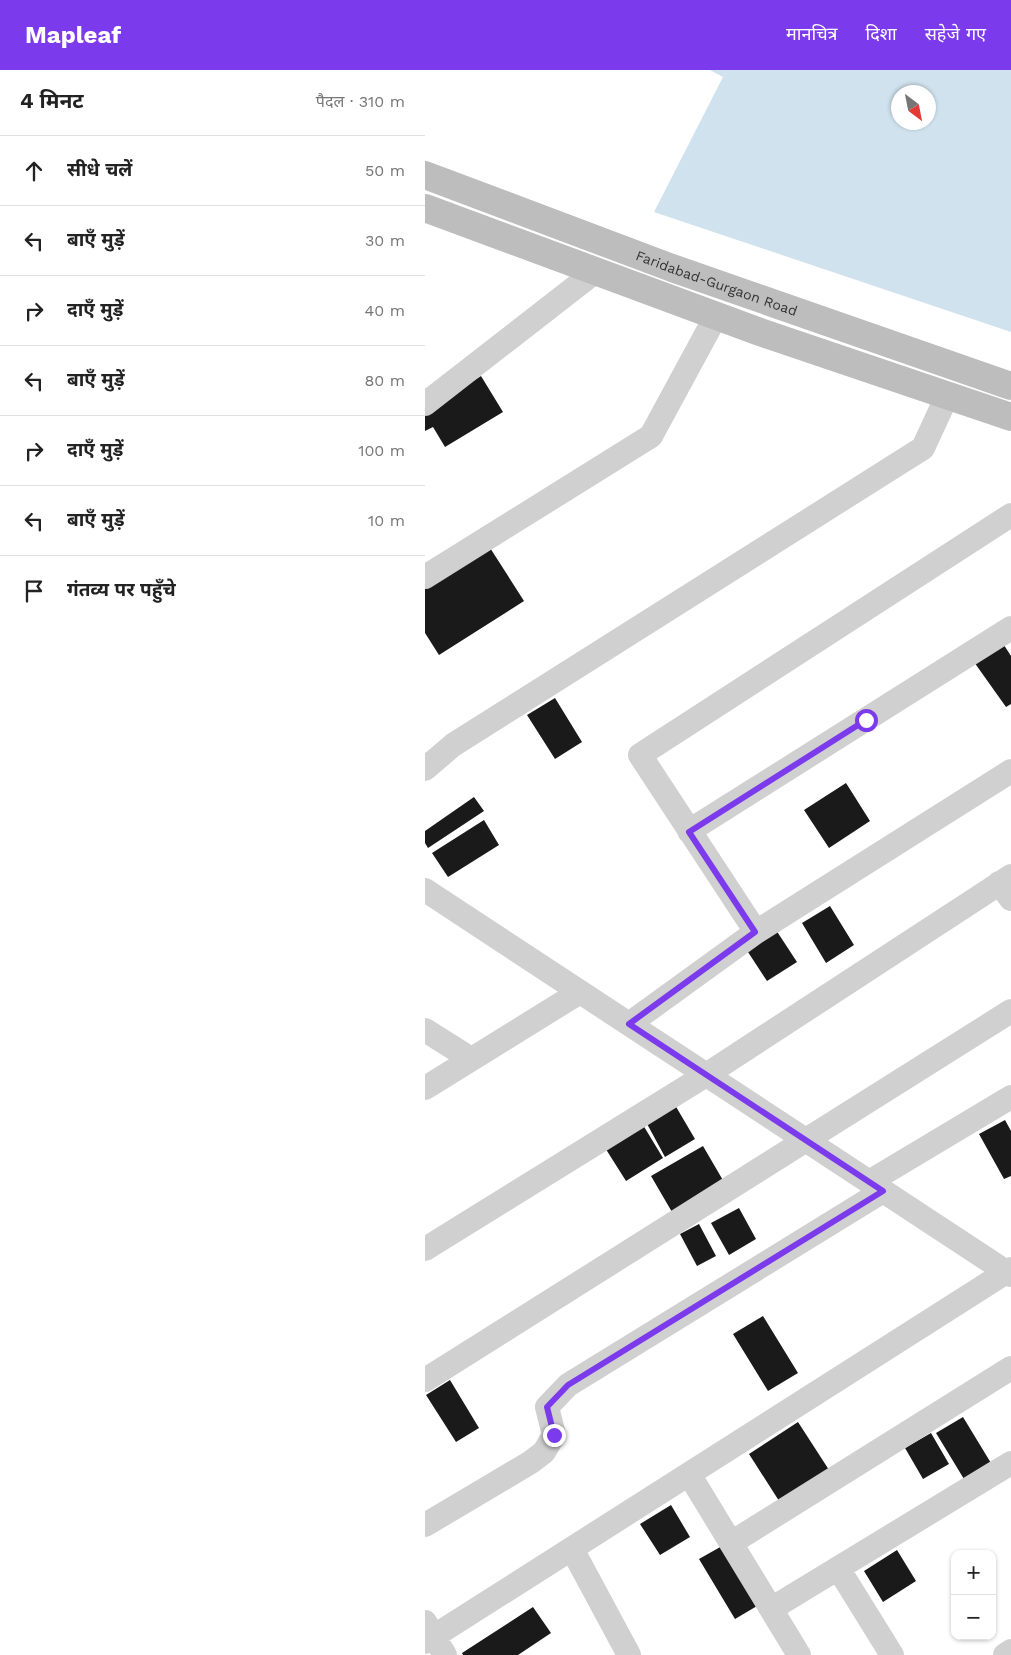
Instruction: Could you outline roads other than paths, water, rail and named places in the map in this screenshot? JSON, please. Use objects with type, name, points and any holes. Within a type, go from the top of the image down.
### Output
[{"type":"main road","name":"Faridabad-Gurgaon Road","points":[[425,175],[672,268],[1011,386]]},
{"type":"main road","name":"Faridabad-Gurgaon Road","points":[[425,208],[716,316],[1011,417]]},
{"type":"street","points":[[428,396],[596,271]]},
{"type":"street","points":[[425,577],[651,436],[716,316]]},
{"type":"street","points":[[425,769],[453,745],[923,448],[947,396]]},
{"type":"street","points":[[755,932],[640,755],[1011,515]]},
{"type":"street","points":[[689,832],[1011,628]]},
{"type":"street","points":[[629,1024],[755,932],[1011,771]]},
{"type":"street","points":[[425,1249],[707,1075],[1007,886]]},
{"type":"street","points":[[425,890],[876,1187],[1010,1272],[689,1474],[432,1639]]},
{"type":"street","points":[[425,1088],[580,992]]},
{"type":"street","points":[[425,1380],[1011,1011]]},
{"type":"street","points":[[425,1030],[471,1059]]},
{"type":"street","points":[[425,1525],[531,1462],[544,1452],[554,1435],[547,1407],[568,1385],[876,1187],[1011,1096]]},
{"type":"street","points":[[731,1544],[1011,1368]]},
{"type":"street","points":[[771,1609],[1011,1463]]},
{"type":"street","points":[[689,1474],[799,1655]]},
{"type":"street","points":[[572,1549],[629,1655]]},
{"type":"street","points":[[838,1568],[892,1655]]},
{"type":"street","points":[[1005,1655],[1011,1651]]},
{"type":"water","points":[[710,70],[1011,70],[1011,332],[654,212],[723,77]]}]
